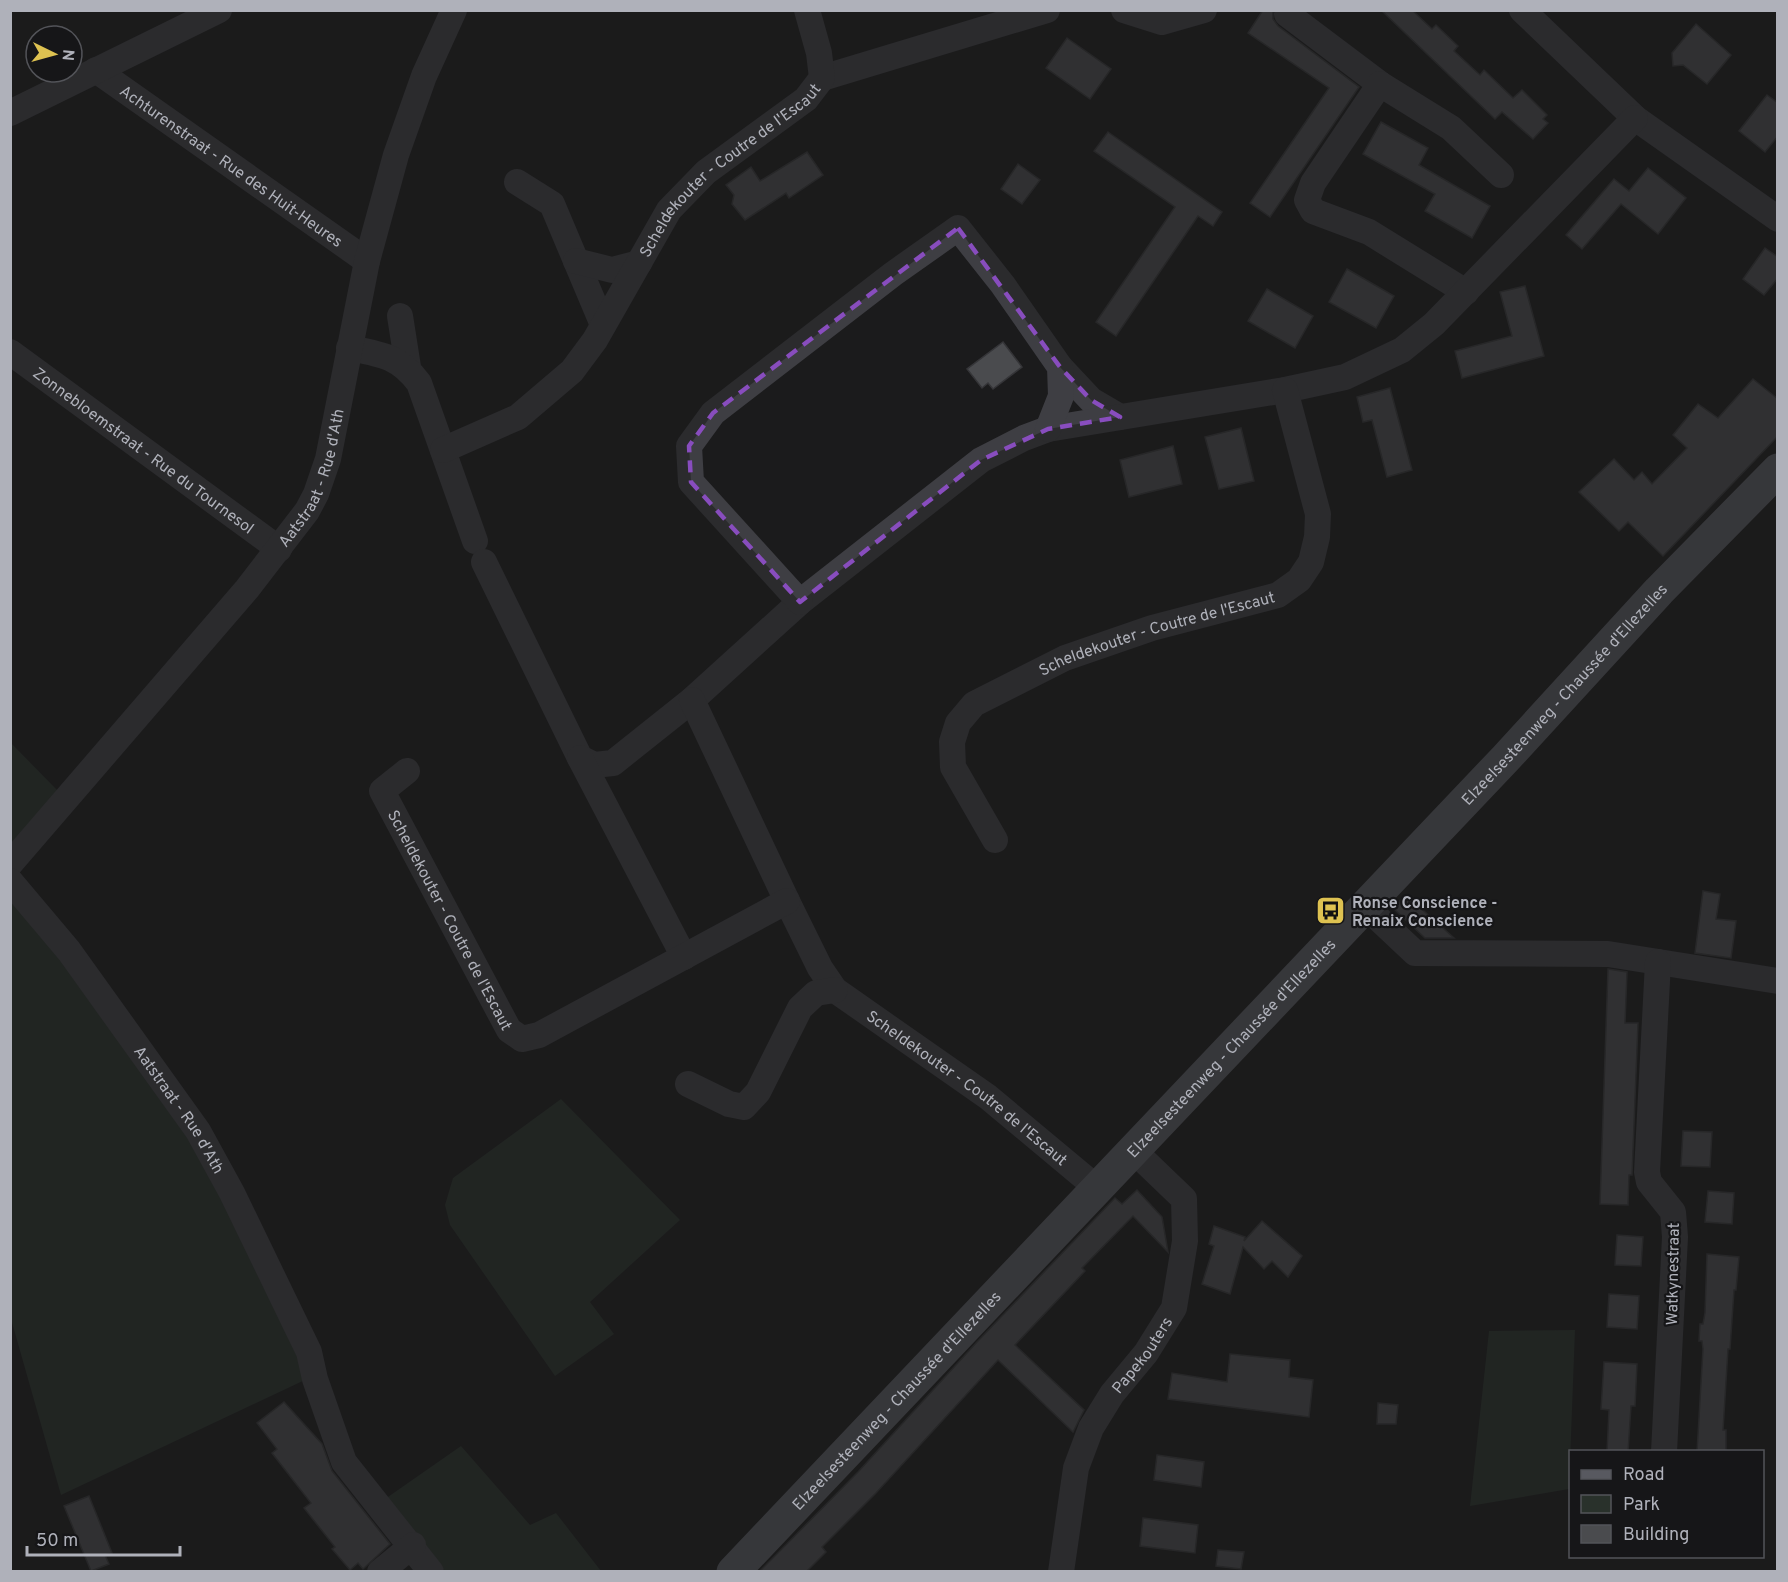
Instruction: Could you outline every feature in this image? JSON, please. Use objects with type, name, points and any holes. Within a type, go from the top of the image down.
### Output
[{"type":"main road","name":"Elzeelsesteenweg - Chaussée d'Ellezelles","points":[[733,1572],[1134,1151],[1504,759],[1659,591],[1778,470]]},
{"type":"street","points":[[10,113],[219,10]]},
{"type":"street","name":"Aatstraat - Rue d'Ath","points":[[10,864],[279,549],[307,511],[324,475],[367,261],[396,155],[424,76],[454,10]]},
{"type":"street","name":"Scheldekouter - Coutre de l'Escaut","points":[[807,10],[819,53],[822,78]]},
{"type":"street","name":"Scheldekouter - Coutre de l'Escaut","points":[[444,450],[518,417],[572,371],[603,325],[669,210],[705,172],[806,99],[822,78],[1047,10]]},
{"type":"street","points":[[1124,10],[1162,22],[1204,10]]},
{"type":"street","points":[[1522,10],[1635,118],[1778,219]]},
{"type":"street","points":[[1287,14],[1380,84],[1451,128],[1501,175]]},
{"type":"street","name":"Achturenstraat - Rue des Huit-Heures","points":[[96,70],[367,261]]},
{"type":"street","points":[[1380,84],[1313,183],[1307,200],[1313,211],[1369,232],[1466,292]]},
{"type":"street","points":[[580,758],[594,765],[613,763],[692,700],[800,602],[981,460],[1048,429],[1345,378],[1402,350],[1434,324],[1635,118]]},
{"type":"street","points":[[517,182],[552,204],[603,325]]},
{"type":"street","points":[[800,602],[691,482],[689,446],[713,413],[893,274],[958,228],[1004,285],[1060,367],[1091,400],[1120,417]]},
{"type":"street","name":"Scheldekouter - Coutre de l'Escaut","points":[[576,261],[612,270],[639,263]]},
{"type":"street","points":[[400,316],[408,367],[426,399],[479,551],[580,758],[684,957]]},
{"type":"street","points":[[349,348],[387,356],[408,367]]},
{"type":"street","name":"Zonnebloemstraat - Rue du Tournesol","points":[[10,351],[279,549]]},
{"type":"street","points":[[1048,429],[1061,396],[1060,367]]},
{"type":"street","name":"Scheldekouter - Coutre de l'Escaut","points":[[995,840],[954,767],[952,742],[958,723],[974,704],[1065,658],[1152,628],[1278,595],[1299,580],[1311,562],[1317,537],[1318,514],[1285,390]]},
{"type":"street","name":"Scheldekouter - Coutre de l'Escaut","points":[[692,700],[820,968],[835,990],[988,1097],[1097,1188]]},
{"type":"street","name":"Scheldekouter - Coutre de l'Escaut","points":[[407,771],[382,790],[509,1030],[522,1039],[538,1035],[787,901]]},
{"type":"street","name":"Aatstraat - Rue d'Ath","points":[[10,881],[69,951],[198,1131],[232,1193],[314,1370],[344,1462],[413,1545],[432,1572]]},
{"type":"street","points":[[1364,905],[1415,952],[1608,954],[1778,981]]},
{"type":"street","name":"Watkynestraat","points":[[1658,962],[1647,1172],[1649,1182],[1673,1212],[1675,1237],[1664,1450]]},
{"type":"street","points":[[688,1084],[729,1104],[744,1107],[758,1092],[800,1008],[816,993],[835,990]]},
{"type":"street","name":"Papekouters","points":[[1061,1572],[1076,1468],[1091,1428],[1112,1394],[1146,1353],[1174,1308],[1185,1241],[1184,1199],[1134,1151]]},
{"type":"street","points":[[380,1572],[413,1545]]},
{"type":"highlighted area","points":[[958,228],[1060,367],[1091,400],[1120,417],[1048,429],[981,460],[800,602],[691,482],[689,446],[713,413]]},
{"type":"green space","points":[[11,743],[58,791],[11,847]]},
{"type":"green space","points":[[10,889],[223,1187],[307,1379],[61,1495],[11,1319]]},
{"type":"green space","points":[[561,1099],[680,1220],[590,1302],[614,1334],[555,1376],[450,1225],[445,1205],[453,1178]]},
{"type":"green space","points":[[1575,1330],[1569,1489],[1470,1506],[1489,1331]]},
{"type":"green space","points":[[461,1446],[530,1525],[556,1513],[601,1571],[445,1571],[385,1499]]},
{"type":"building","points":[[1263,10],[1273,10],[1273,19],[1278,26],[1359,87],[1270,217],[1250,203],[1329,88],[1248,33]]},
{"type":"building","points":[[1381,10],[1412,10],[1432,29],[1436,25],[1458,46],[1454,51],[1480,75],[1484,70],[1513,98],[1522,90],[1547,115],[1543,119],[1548,123],[1533,139],[1502,112],[1495,119]]},
{"type":"building","points":[[1696,24],[1731,55],[1707,84],[1683,65],[1673,66],[1672,53]]},
{"type":"building","points":[[1067,38],[1111,69],[1090,99],[1046,68]]},
{"type":"building","points":[[1767,95],[1778,103],[1778,136],[1765,152],[1739,131]]},
{"type":"building","points":[[1381,122],[1428,148],[1419,165],[1490,206],[1472,238],[1425,211],[1435,194],[1363,154]]},
{"type":"building","points":[[1108,132],[1222,212],[1213,226],[1198,216],[1116,336],[1096,322],[1175,207],[1094,151]]},
{"type":"building","points":[[807,152],[823,175],[789,198],[786,193],[745,220],[732,204],[734,195],[726,185],[751,167],[760,181]]},
{"type":"building","points":[[1018,164],[1040,180],[1022,204],[1001,189]]},
{"type":"building","points":[[1648,168],[1686,198],[1658,234],[1621,204],[1582,249],[1566,235],[1614,179],[1629,191]]},
{"type":"building","points":[[1765,248],[1778,257],[1778,278],[1764,295],[1743,279]]},
{"type":"building","points":[[1347,269],[1394,296],[1376,328],[1329,302]]},
{"type":"building","points":[[1525,286],[1544,356],[1462,378],[1455,351],[1512,336],[1500,292]]},
{"type":"building","points":[[1267,289],[1313,316],[1295,348],[1248,321]]},
{"type":"building","points":[[1003,342],[1022,367],[993,389],[988,383],[982,388],[967,369]]},
{"type":"building","points":[[1753,379],[1778,399],[1778,436],[1663,556],[1628,522],[1619,531],[1579,492],[1614,459],[1634,480],[1642,472],[1652,484],[1687,448],[1673,435],[1698,404],[1718,418]]},
{"type":"building","points":[[1390,388],[1412,470],[1387,477],[1372,420],[1363,422],[1357,397]]},
{"type":"building","points":[[1241,428],[1254,481],[1219,489],[1205,437]]},
{"type":"building","points":[[1173,446],[1182,484],[1129,497],[1120,460]]},
{"type":"building","points":[[1703,891],[1720,894],[1716,919],[1736,921],[1731,958],[1695,953]]},
{"type":"building","points":[[1406,895],[1454,938],[1425,938],[1393,908]]},
{"type":"building","points":[[1608,969],[1627,972],[1625,1023],[1638,1023],[1632,1175],[1629,1175],[1628,1205],[1600,1204]]},
{"type":"building","points":[[1683,1131],[1712,1132],[1710,1167],[1681,1166]]},
{"type":"building","points":[[1137,1190],[1162,1217],[1168,1252],[1133,1216],[1082,1268],[1085,1271],[1015,1345],[1084,1410],[1073,1432],[998,1360],[876,1493],[822,1547],[826,1552],[806,1572],[759,1572],[858,1472],[977,1342],[1115,1198],[1122,1204]]},
{"type":"building","points":[[1708,1191],[1734,1193],[1732,1224],[1705,1222]]},
{"type":"building","points":[[1262,1221],[1302,1256],[1288,1277],[1272,1261],[1264,1269],[1243,1247],[1230,1294],[1202,1284],[1214,1246],[1209,1244],[1214,1226],[1245,1237],[1244,1241]]},
{"type":"building","points":[[1617,1235],[1643,1237],[1641,1266],[1615,1265]]},
{"type":"building","points":[[1707,1254],[1739,1257],[1730,1349],[1728,1349],[1723,1430],[1726,1430],[1726,1450],[1697,1450],[1703,1349],[1702,1341],[1699,1341],[1700,1324],[1703,1324]]},
{"type":"building","points":[[1609,1294],[1639,1296],[1637,1329],[1607,1327]]},
{"type":"building","points":[[1230,1354],[1290,1360],[1289,1377],[1313,1380],[1309,1417],[1168,1399],[1172,1373],[1227,1382]]},
{"type":"building","points":[[1604,1362],[1637,1364],[1635,1406],[1631,1406],[1628,1450],[1607,1450],[1609,1410],[1601,1409]]},
{"type":"building","points":[[284,1402],[322,1444],[332,1471],[390,1544],[363,1569],[358,1563],[350,1570],[332,1549],[335,1547],[304,1508],[311,1503],[272,1453],[277,1449],[257,1423]]},
{"type":"building","points":[[1378,1403],[1398,1405],[1396,1424],[1377,1424]]},
{"type":"building","points":[[1157,1455],[1204,1462],[1201,1487],[1154,1480]]},
{"type":"building","points":[[89,1496],[112,1553],[105,1555],[109,1564],[91,1571],[64,1506]]},
{"type":"building","points":[[1143,1518],[1198,1525],[1195,1553],[1140,1546]]},
{"type":"building","points":[[1218,1550],[1244,1552],[1241,1569],[1216,1566]]},
{"type":"place","name":"Ronse Conscience - Renaix Conscience","points":[[1331,911]]}]
